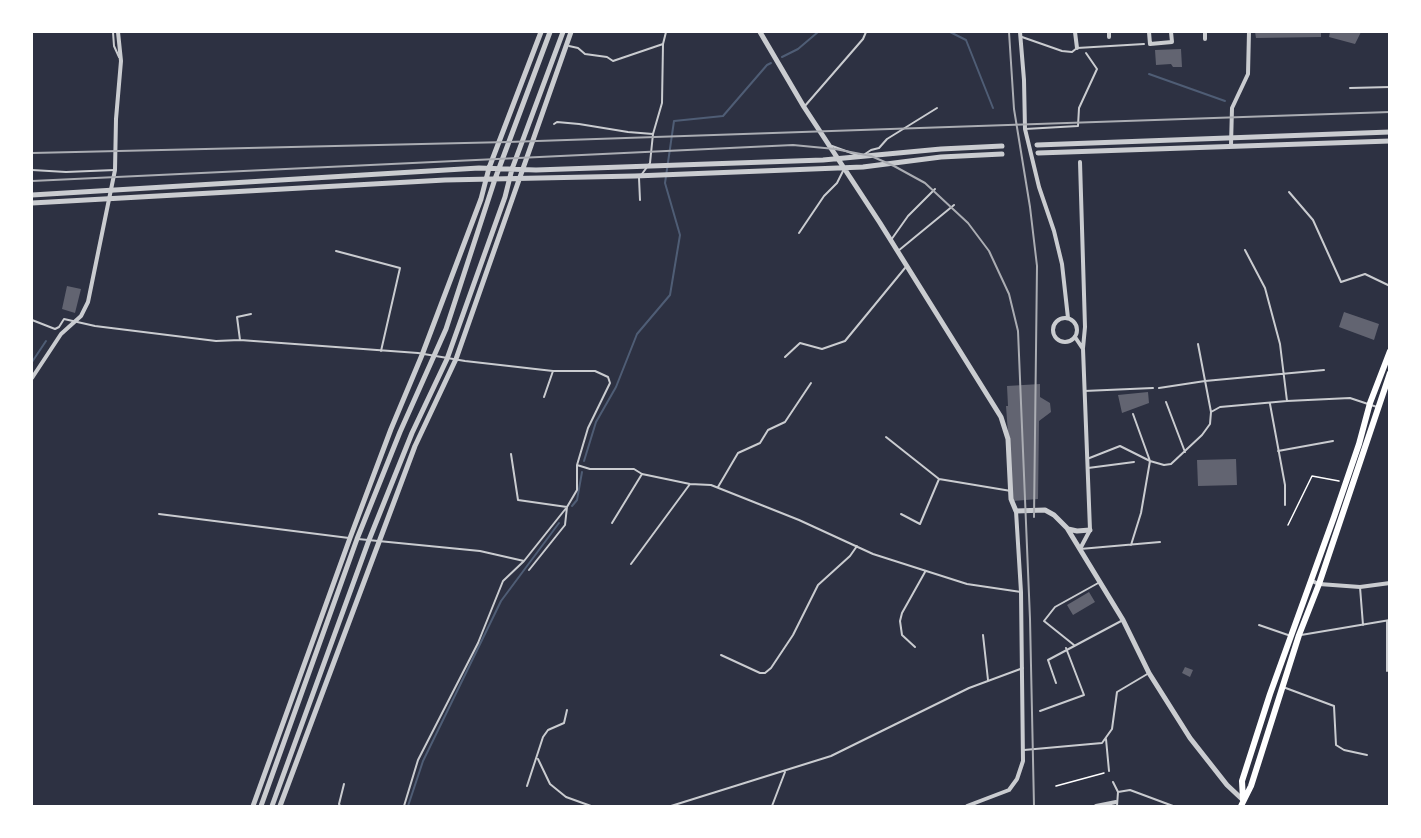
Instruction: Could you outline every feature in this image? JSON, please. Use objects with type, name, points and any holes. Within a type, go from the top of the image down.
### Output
[{"type":"main road","points":[[1242,803],[1251,786],[1370,403],[1389,351]]},
{"type":"main road","points":[[1242,803],[1242,781],[1291,636],[1315,583],[1389,373]]},
{"type":"street","points":[[32,378],[61,334],[81,316],[88,302],[115,170],[116,119],[122,61],[118,32]]},
{"type":"street","points":[[253,807],[350,538],[481,200],[485,179],[541,32]]},
{"type":"street","points":[[261,807],[357,539],[400,432],[434,357],[483,220],[495,178],[550,32]]},
{"type":"street","points":[[272,807],[369,540],[411,433],[447,359],[512,169],[563,32]]},
{"type":"street","points":[[280,807],[415,446],[456,359],[571,32]]},
{"type":"street","points":[[760,32],[804,107],[898,251],[1001,417],[1008,439],[1021,592],[1024,750],[1021,771],[1009,790],[967,807]]},
{"type":"street","points":[[1075,32],[1077,48]]},
{"type":"street","points":[[1149,32],[1150,44],[1172,42],[1171,32]]},
{"type":"street","points":[[1205,32],[1205,39]]},
{"type":"street","points":[[1231,145],[1232,108],[1248,74],[1249,32]]},
{"type":"street","points":[[1020,34],[1025,129],[1039,188],[1054,231],[1062,264],[1068,318]]},
{"type":"street","points":[[507,123],[516,122]]},
{"type":"street","points":[[529,122],[538,122]]},
{"type":"street","points":[[1038,145],[1389,132]]},
{"type":"street","points":[[1038,153],[1389,141]]},
{"type":"street","points":[[32,195],[489,168],[522,170],[636,168],[837,159],[941,149],[1002,146]]},
{"type":"street","points":[[32,203],[495,178],[635,176],[844,168],[941,157],[1002,154]]},
{"type":"street","points":[[1080,162],[1085,327],[1084,391],[1090,530],[1080,549]]},
{"type":"street","points":[[1075,337],[1062,342],[1054,334],[1053,327],[1057,320],[1068,318],[1073,320],[1077,325],[1075,337],[1083,349]]},
{"type":"street","points":[[1016,512],[1045,510],[1054,515],[1067,528],[1123,620],[1149,673],[1203,755],[1242,803]]},
{"type":"street","points":[[1067,528],[1072,531],[1090,530]]},
{"type":"street","points":[[1315,583],[1360,587],[1389,583]]},
{"type":"street","points":[[1096,807],[1117,804]]},
{"type":"lane","points":[[113,32],[114,46],[122,61]]},
{"type":"lane","points":[[640,200],[639,178],[650,163],[653,134],[662,103],[663,45],[666,32]]},
{"type":"lane","points":[[804,107],[863,39],[866,32]]},
{"type":"lane","points":[[1020,34],[1062,51],[1072,52],[1077,48],[1144,44]]},
{"type":"lane","points":[[566,45],[578,48],[585,54],[607,57],[613,61],[663,45]]},
{"type":"lane","points":[[1025,129],[1078,126],[1079,108],[1097,69],[1086,53]]},
{"type":"lane","points":[[1350,88],[1389,87]]},
{"type":"lane","points":[[829,145],[862,157],[937,108]]},
{"type":"lane","points":[[554,124],[557,122],[579,124],[653,134]]},
{"type":"lane","points":[[799,233],[824,196],[837,183],[844,168]]},
{"type":"lane","points":[[32,170],[66,172],[115,170]]},
{"type":"lane","points":[[891,240],[908,216],[935,189]]},
{"type":"lane","points":[[1289,192],[1313,220],[1341,282],[1365,274],[1389,286]]},
{"type":"lane","points":[[898,251],[954,205]]},
{"type":"lane","points":[[1245,250],[1265,288],[1280,344],[1287,401]]},
{"type":"lane","points":[[336,251],[400,267],[381,351]]},
{"type":"lane","points":[[785,357],[800,343],[822,349],[845,341],[907,266]]},
{"type":"lane","points":[[240,340],[237,317],[252,314]]},
{"type":"lane","points":[[32,320],[55,329],[64,319],[95,326],[194,338],[381,351],[553,371],[595,371],[608,377],[610,383],[588,428],[577,465],[577,490],[567,507],[524,561],[503,581],[478,643],[418,760],[404,807]]},
{"type":"lane","points":[[1087,459],[1119,446],[1150,461],[1168,465],[1185,452],[1210,424],[1211,412],[1198,344]]},
{"type":"lane","points":[[1159,388],[1205,381],[1324,370]]},
{"type":"lane","points":[[543,397],[553,371]]},
{"type":"lane","points":[[718,487],[738,453],[760,443],[768,430],[785,422],[811,383]]},
{"type":"lane","points":[[1084,391],[1154,388]]},
{"type":"lane","points":[[1211,412],[1220,407],[1350,398],[1377,407]]},
{"type":"lane","points":[[1166,402],[1185,452]]},
{"type":"lane","points":[[1270,404],[1285,485],[1285,505]]},
{"type":"lane","points":[[1131,545],[1141,513],[1150,461],[1133,414]]},
{"type":"lane","points":[[886,437],[939,479],[1011,491]]},
{"type":"lane","points":[[1278,451],[1333,441]]},
{"type":"lane","points":[[511,454],[518,500],[567,507]]},
{"type":"lane","points":[[1088,468],[1134,462]]},
{"type":"lane","points":[[577,465],[590,469],[634,469],[642,474],[718,487],[799,520],[873,554],[967,584],[1021,592]]},
{"type":"lane","points":[[612,523],[642,474]]},
{"type":"lane","points":[[901,514],[920,524],[939,479]]},
{"type":"lane","points":[[631,564],[690,484]]},
{"type":"lane","points":[[529,570],[565,525],[567,507]]},
{"type":"lane","points":[[159,514],[357,539],[480,551],[524,561]]},
{"type":"lane","points":[[1080,549],[1160,542]]},
{"type":"lane","points":[[721,656],[754,671],[765,673],[794,635],[818,585],[850,556],[857,546]]},
{"type":"lane","points":[[915,647],[902,635],[900,621],[902,613],[925,572]]},
{"type":"lane","points":[[1074,645],[1044,621],[1055,607],[1100,582]]},
{"type":"lane","points":[[1360,587],[1363,625]]},
{"type":"lane","points":[[1056,683],[1048,660],[1066,648],[1123,620]]},
{"type":"lane","points":[[1299,635],[1388,621],[1387,671]]},
{"type":"lane","points":[[1259,625],[1291,636]]},
{"type":"lane","points":[[983,635],[988,680]]},
{"type":"lane","points":[[1040,711],[1084,695],[1066,648]]},
{"type":"lane","points":[[671,807],[831,756],[969,688],[1023,668]]},
{"type":"lane","points":[[1024,750],[1099,744],[1106,739],[1112,729],[1117,692],[1149,673]]},
{"type":"lane","points":[[1283,687],[1334,706],[1336,745],[1344,750],[1367,755]]},
{"type":"lane","points":[[527,786],[543,737],[548,730],[564,723],[567,710]]},
{"type":"lane","points":[[1106,739],[1109,771]]},
{"type":"lane","points":[[538,758],[549,784],[566,797],[591,807]]},
{"type":"lane","points":[[772,807],[785,772]]},
{"type":"lane","points":[[1113,782],[1118,792],[1117,804]]},
{"type":"lane","points":[[340,807],[344,784]]},
{"type":"lane","points":[[1118,792],[1130,790],[1173,807]]},
{"type":"path","points":[[1288,525],[1312,476],[1346,482]]},
{"type":"path","points":[[1056,786],[1109,771]]},
{"type":"building","points":[[1255,32],[1321,32],[1321,37],[1256,38]]},
{"type":"building","points":[[1330,32],[1361,32],[1355,44],[1329,37]]},
{"type":"building","points":[[1181,49],[1182,67],[1173,67],[1171,64],[1156,65],[1155,50]]},
{"type":"building","points":[[67,286],[81,289],[75,313],[62,309]]},
{"type":"building","points":[[1344,312],[1379,324],[1374,340],[1339,327]]},
{"type":"building","points":[[1040,384],[1040,397],[1050,403],[1051,412],[1039,421],[1038,499],[1013,501],[1006,406],[1008,406],[1007,386]]},
{"type":"building","points":[[1148,392],[1149,403],[1122,413],[1118,395]]},
{"type":"building","points":[[1236,459],[1237,485],[1198,486],[1197,460]]},
{"type":"building","points":[[1089,592],[1095,602],[1073,615],[1067,605]]},
{"type":"building","points":[[1185,667],[1193,670],[1190,677],[1182,673]]},
{"type":"waterway","points":[[782,57],[798,49],[818,32]]},
{"type":"waterway","points":[[950,32],[966,40],[993,108]]},
{"type":"waterway","points":[[584,461],[596,422],[616,387],[637,334],[670,295],[680,235],[665,183],[674,121],[723,116],[771,63]]},
{"type":"waterway","points":[[1149,74],[1225,101]]},
{"type":"waterway","points":[[32,362],[46,341]]},
{"type":"waterway","points":[[572,506],[577,500],[582,472]]},
{"type":"waterway","points":[[408,806],[423,761],[501,601],[559,523]]},
{"type":"railway","points":[[1009,32],[1014,109],[1037,266],[1034,517]]},
{"type":"railway","points":[[32,153],[508,142],[1390,112]]},
{"type":"railway","points":[[32,181],[793,145],[835,149],[871,156],[925,183],[968,223],[989,251],[1009,294],[1018,331],[1030,619],[1034,806]]}]
